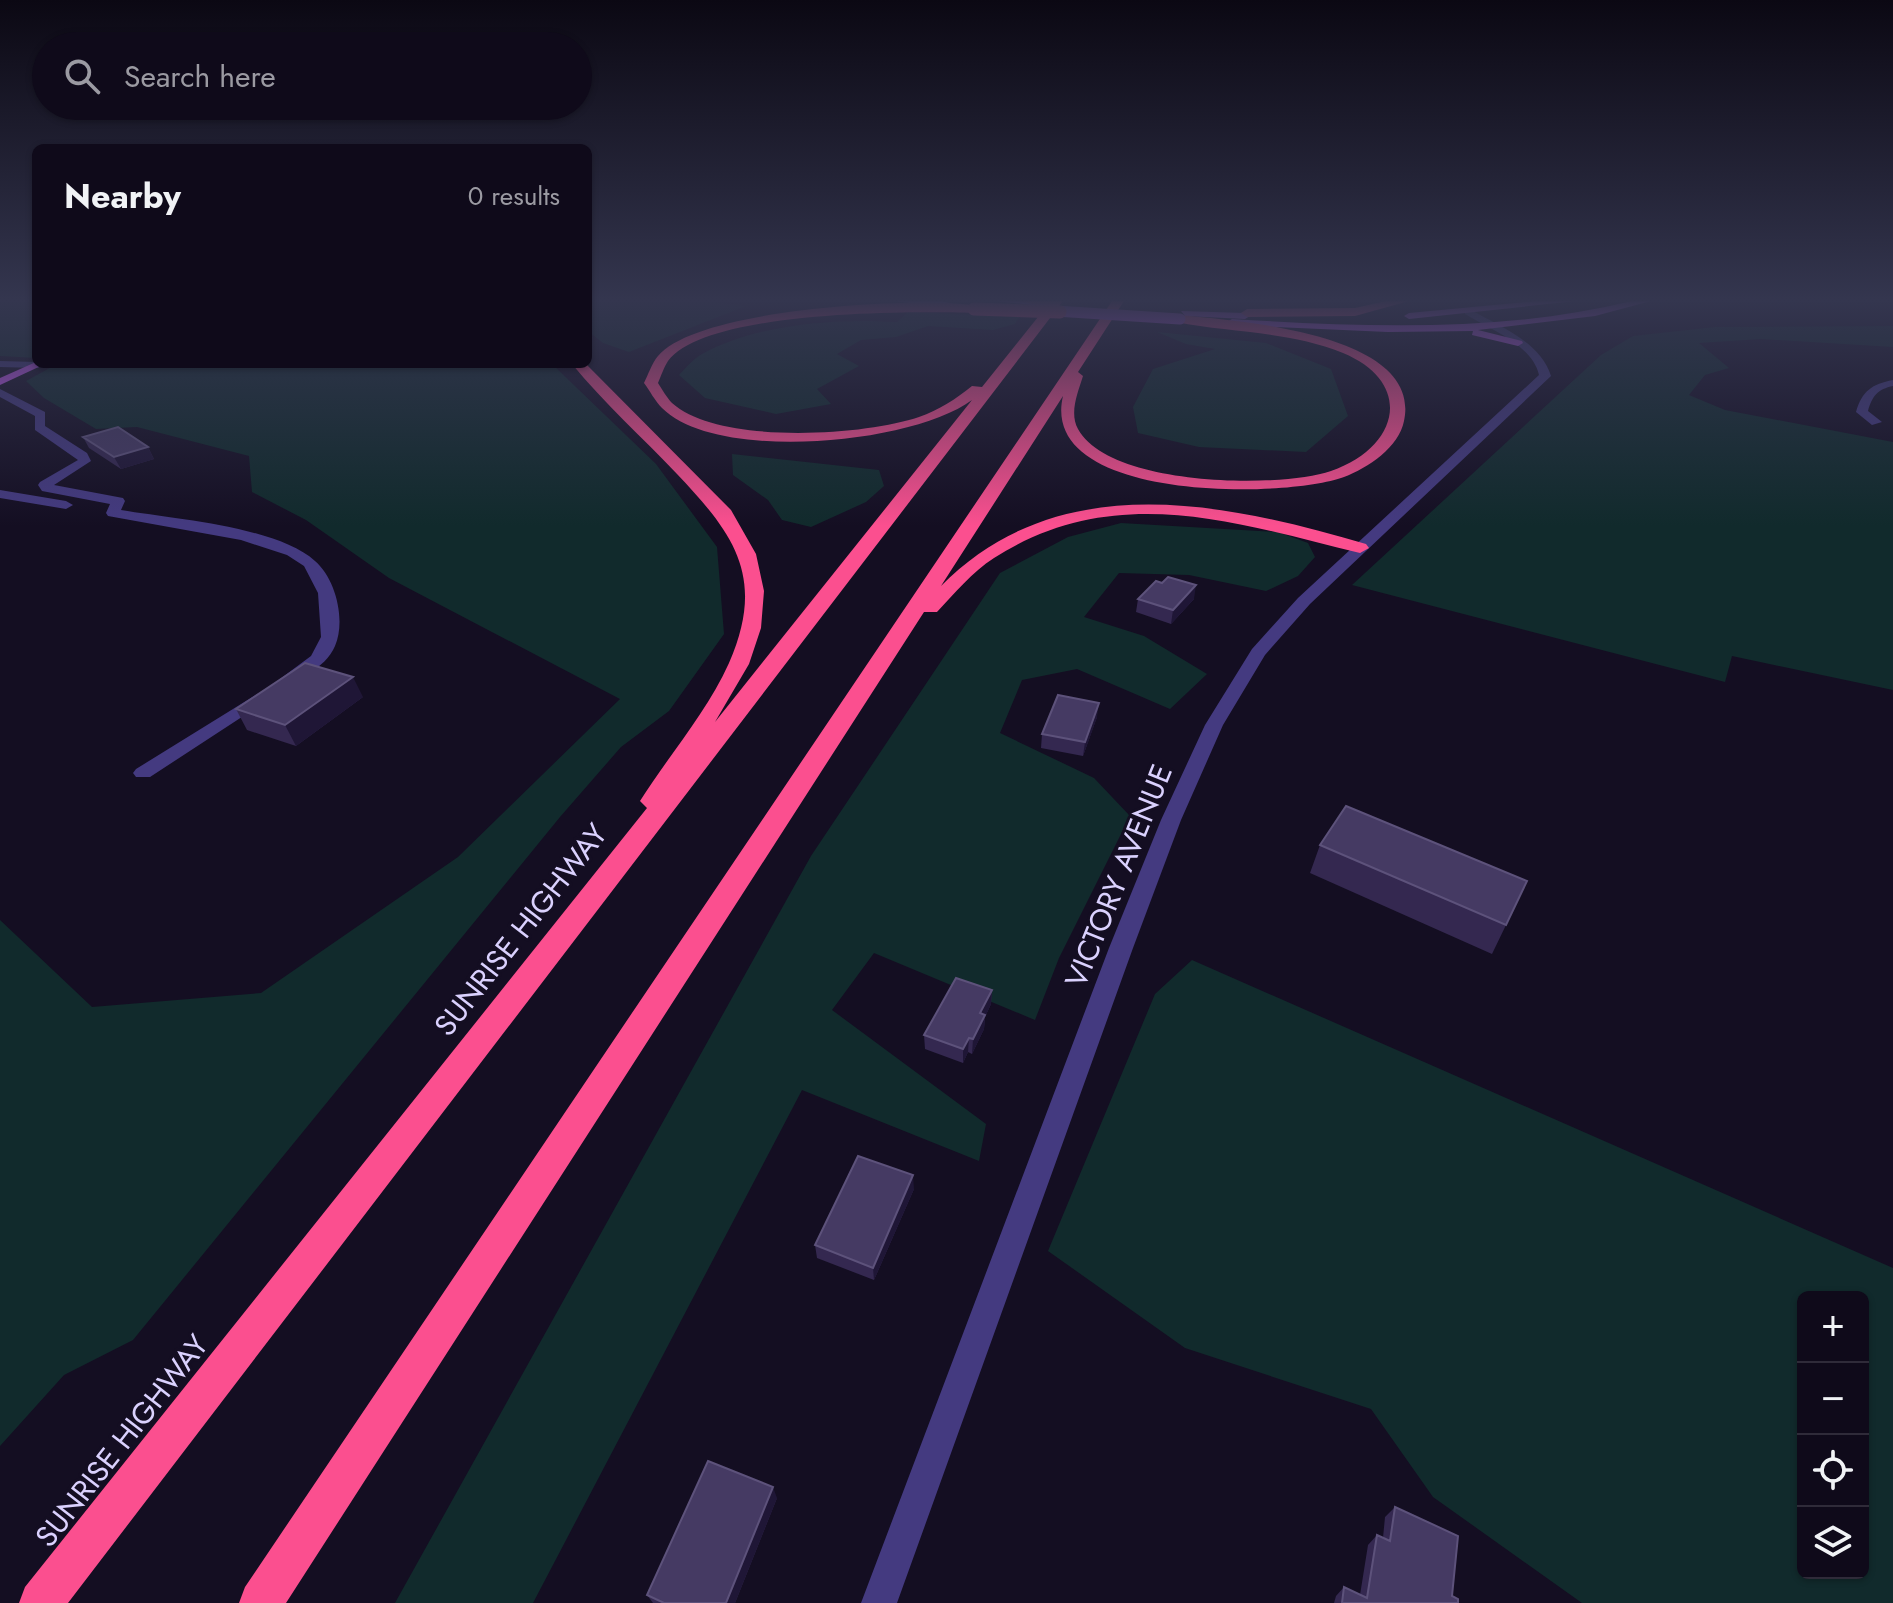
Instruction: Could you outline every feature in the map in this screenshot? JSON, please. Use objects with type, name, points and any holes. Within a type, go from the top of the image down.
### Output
[{"type":"highway","points":[[590,376],[725,514],[751,558],[757,595],[751,635],[736,668],[676,760],[604,882]]},
{"type":"highway","points":[[653,376],[654,392],[669,408],[692,420],[725,430],[788,438],[844,436],[898,428],[947,411],[989,376]]},
{"type":"highway","name":"SUNRISE HIGHWAY","points":[[41,1603],[998,376]]},
{"type":"highway","points":[[261,1603],[1068,376]]},
{"type":"highway","points":[[1077,376],[1067,408],[1072,433],[1106,458],[1154,475],[1236,487],[1280,486],[1320,480],[1363,461],[1383,444],[1395,425],[1398,407],[1393,389],[1382,376]]},
{"type":"highway","points":[[884,657],[959,577],[981,559],[1022,535],[1073,518],[1148,510],[1212,512],[1283,525],[1360,548]]},
{"type":"street","name":"VICTORY AVENUE","points":[[879,1603],[1121,948],[1194,767],[1228,701],[1258,653],[1304,601],[1543,376]]},
{"type":"street","points":[[1876,422],[1862,412],[1865,397],[1875,386],[1893,383]]},
{"type":"street","points":[[0,392],[41,415],[39,427],[85,461],[45,485],[47,488],[118,501],[113,513]]},
{"type":"street","points":[[0,494],[231,534],[277,547],[309,563],[328,590],[332,635],[321,658],[143,773]]},
{"type":"green space","points":[[35,376],[564,376],[656,464],[717,547],[724,634],[669,711],[621,747],[560,817],[133,1340],[64,1375],[0,1446],[0,920],[92,1007],[261,993],[458,857],[620,699],[389,578],[306,520],[252,492],[249,456],[137,427],[96,429],[44,398],[26,381]]},
{"type":"green space","points":[[680,376],[841,376],[817,389],[831,404],[776,414],[705,398]]},
{"type":"green space","points":[[1149,376],[1333,376],[1348,416],[1306,452],[1199,447],[1138,433],[1133,407]]},
{"type":"green space","points":[[1578,376],[1704,376],[1689,395],[1725,410],[1893,442],[1893,690],[1732,656],[1725,682],[1352,585]]},
{"type":"green space","points":[[732,454],[879,470],[884,486],[866,502],[811,527],[782,520],[768,500],[733,475]]},
{"type":"green space","points":[[1121,523],[1278,532],[1308,543],[1315,557],[1298,576],[1266,591],[1189,575],[1119,573],[1084,617],[1144,636],[1207,674],[1170,709],[1077,669],[1022,680],[1000,733],[1094,778],[1130,816],[1059,958],[1035,1020],[874,953],[832,1010],[986,1124],[979,1161],[802,1090],[533,1603],[395,1603],[811,856],[1000,573],[1068,537]]},
{"type":"green space","points":[[1192,960],[1893,1268],[1893,1603],[1582,1603],[1433,1497],[1371,1409],[1185,1348],[1048,1251],[1155,994]]},
{"type":"building","points":[[118,427],[148,447],[114,457],[83,437]]},
{"type":"building","points":[[1168,577],[1196,585],[1173,610],[1138,599],[1156,581],[1162,583]]},
{"type":"building","points":[[305,663],[353,677],[285,725],[236,709]]},
{"type":"building","points":[[1058,695],[1099,703],[1085,742],[1042,734]]},
{"type":"building","points":[[1346,806],[1527,881],[1506,925],[1320,845]]},
{"type":"building","points":[[956,978],[992,990],[980,1013],[985,1015],[973,1039],[969,1038],[963,1049],[924,1035]]},
{"type":"building","points":[[858,1156],[913,1175],[873,1268],[815,1245]]},
{"type":"building","points":[[708,1461],[773,1487],[726,1603],[664,1603],[647,1595]]},
{"type":"building","points":[[1395,1507],[1458,1536],[1452,1596],[1458,1599],[1458,1603],[1342,1603],[1344,1587],[1367,1598],[1377,1535],[1390,1541]]}]
